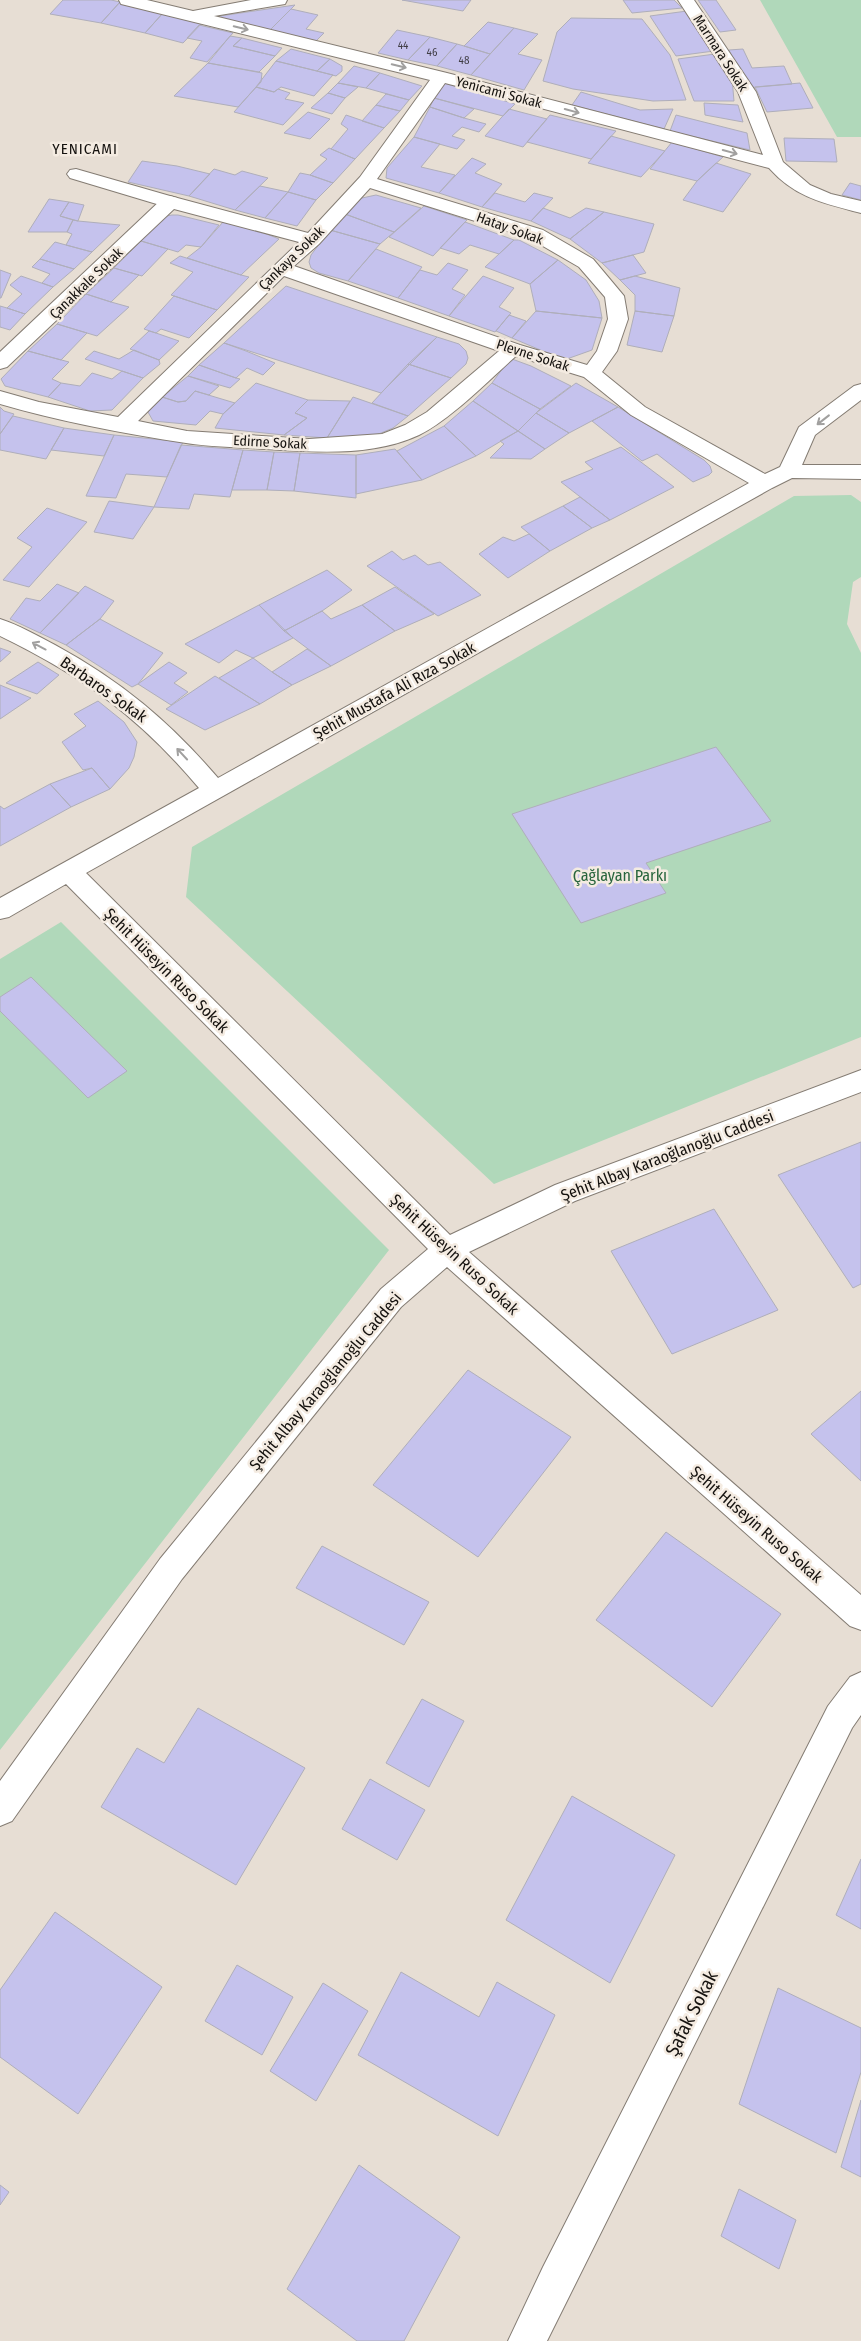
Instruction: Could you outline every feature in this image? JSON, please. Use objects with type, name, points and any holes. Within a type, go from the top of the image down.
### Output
[{"type":"street","name":"Yenicami Sokak","points":[[127,0],[183,9],[775,164]]},
{"type":"street","points":[[183,9],[279,0]]},
{"type":"street","name":"Marmara Sokak","points":[[686,0],[747,92],[775,164]]},
{"type":"street","name":"Çankaya Sokak","points":[[123,424],[281,268],[312,240],[366,181],[441,76]]},
{"type":"street","points":[[775,164],[787,178],[816,196],[861,207]]},
{"type":"street","points":[[76,174],[170,202],[312,240]]},
{"type":"street","name":"Hatay Sokak","points":[[366,181],[536,234],[586,263],[614,296],[618,318],[607,351],[591,373]]},
{"type":"street","name":"Çanakkale Sokak","points":[[0,363],[170,202]]},
{"type":"street","name":"Plevne Sokak","points":[[281,268],[591,373],[638,412],[765,483]]},
{"type":"street","name":"Edirne Sokak","points":[[0,397],[36,408],[187,437],[290,444],[347,444],[385,440],[412,430],[434,416],[513,348]]},
{"type":"street","points":[[861,390],[806,432],[789,471],[861,472]]},
{"type":"street","name":"Şehit Mustafa Ali Rıza Sokak","points":[[0,910],[789,471]]},
{"type":"street","name":"Barbaros Sokak","points":[[0,628],[40,646],[107,687],[155,725],[216,790]]},
{"type":"street","name":"Şehit Hüseyin Ruso Sokak","points":[[69,872],[447,1250],[861,1615]]},
{"type":"street","name":"Şehit Albay Karaoğlanoğlu Caddesi","points":[[0,1809],[171,1569],[391,1298],[447,1250],[565,1193],[861,1081]]},
{"type":"street","name":"Şafak Sokak","points":[[527,2341],[840,1716],[861,1688]]},
{"type":"green space","points":[[760,0],[861,0],[861,137],[837,137]]},
{"type":"green space","name":"Çağlayan Parkı","points":[[851,495],[861,502],[861,577],[853,582],[847,624],[861,653],[861,1037],[494,1184],[186,897],[192,847],[794,496]]},
{"type":"green space","points":[[61,922],[389,1250],[0,1750],[0,959]]},
{"type":"building","points":[[63,0],[111,0],[120,2],[101,23],[50,14]]},
{"type":"building","points":[[402,0],[471,0],[463,11]]},
{"type":"building","points":[[623,0],[674,0],[682,8],[632,13]]},
{"type":"building","points":[[698,0],[716,0],[736,30],[720,32]]},
{"type":"building","points":[[120,2],[163,13],[145,33],[101,23]]},
{"type":"building","points":[[295,5],[266,34],[214,22],[220,16]]},
{"type":"building","points":[[291,9],[318,15],[306,29],[324,33],[313,44],[266,34]]},
{"type":"building","points":[[687,11],[714,51],[676,56],[650,16]]},
{"type":"building","points":[[162,14],[202,23],[183,43],[145,33]]},
{"type":"building","points":[[571,18],[642,19],[670,55],[686,100],[653,101],[573,89],[543,81],[557,32]]},
{"type":"building","points":[[488,22],[514,28],[490,54],[464,46]]},
{"type":"building","points":[[199,25],[233,33],[207,62],[190,58],[202,41],[187,38]]},
{"type":"building","points":[[514,28],[538,34],[518,54],[542,60],[524,90],[471,75]]},
{"type":"building","points":[[397,30],[430,37],[408,60],[378,53]]},
{"type":"building","points":[[230,36],[242,38],[233,46],[275,56],[259,72],[208,63]]},
{"type":"building","points":[[430,37],[457,44],[437,66],[408,60]]},
{"type":"building","points":[[242,38],[282,48],[275,56],[233,46]]},
{"type":"building","points":[[457,44],[490,54],[471,75],[437,66]]},
{"type":"building","points":[[291,49],[330,59],[317,71],[276,61]]},
{"type":"building","points":[[743,49],[752,68],[784,66],[792,84],[746,88],[729,50]]},
{"type":"building","points":[[715,54],[732,78],[734,101],[694,101],[678,59]]},
{"type":"building","points":[[330,59],[342,66],[342,71],[336,76],[317,71]]},
{"type":"building","points":[[276,61],[333,75],[314,96],[281,87],[274,92],[256,87]]},
{"type":"building","points":[[208,63],[262,73],[261,82],[238,107],[174,96]]},
{"type":"building","points":[[354,66],[380,73],[366,88],[338,83]]},
{"type":"building","points":[[380,73],[422,86],[409,100],[366,88]]},
{"type":"building","points":[[338,83],[358,87],[345,98],[328,93]]},
{"type":"building","points":[[444,83],[515,104],[503,116],[434,98]]},
{"type":"building","points":[[800,83],[813,108],[767,112],[755,87]]},
{"type":"building","points":[[256,87],[274,92],[278,89],[290,93],[285,99],[304,103],[283,125],[234,112]]},
{"type":"building","points":[[581,92],[640,110],[673,109],[664,129],[572,105]]},
{"type":"building","points":[[328,93],[345,98],[332,114],[311,108]]},
{"type":"building","points":[[386,94],[409,100],[400,111],[376,105]]},
{"type":"building","points":[[434,98],[474,109],[464,118],[430,107]]},
{"type":"building","points":[[704,103],[738,105],[743,122],[705,115]]},
{"type":"building","points":[[376,105],[400,111],[384,128],[362,121]]},
{"type":"building","points":[[430,107],[486,124],[479,132],[462,127],[452,136],[465,140],[457,149],[414,137]]},
{"type":"building","points":[[509,109],[547,119],[523,147],[485,136]]},
{"type":"building","points":[[308,112],[330,119],[310,139],[284,133]]},
{"type":"building","points":[[346,115],[384,128],[355,159],[331,149],[348,129],[341,124]]},
{"type":"building","points":[[550,115],[616,131],[591,159],[527,142]]},
{"type":"building","points":[[676,115],[747,133],[750,150],[670,131]]},
{"type":"building","points":[[611,136],[665,151],[641,177],[588,163]]},
{"type":"building","points":[[414,137],[440,144],[421,167],[455,175],[439,193],[386,178],[387,168]]},
{"type":"building","points":[[784,138],[834,139],[837,162],[786,161]]},
{"type":"building","points":[[672,142],[723,157],[697,181],[650,169]]},
{"type":"building","points":[[329,148],[355,159],[333,183],[310,175],[327,159],[320,155]]},
{"type":"building","points":[[472,158],[486,164],[475,173],[502,184],[482,207],[439,193]]},
{"type":"building","points":[[142,161],[177,166],[210,174],[189,196],[128,182]]},
{"type":"building","points":[[716,163],[751,174],[723,212],[683,200],[697,181]]},
{"type":"building","points":[[214,169],[235,175],[242,171],[268,178],[235,210],[189,196]]},
{"type":"building","points":[[300,173],[333,183],[316,200],[288,192]]},
{"type":"building","points":[[850,183],[861,186],[861,200],[842,195]]},
{"type":"building","points":[[260,186],[288,192],[265,218],[235,210]]},
{"type":"building","points":[[288,192],[316,200],[297,226],[265,218]]},
{"type":"building","points":[[495,193],[525,202],[534,193],[553,198],[531,221],[482,207]]},
{"type":"building","points":[[376,195],[421,208],[394,232],[345,214],[362,198]]},
{"type":"building","points":[[49,199],[69,202],[60,216],[73,220],[67,232],[28,232]]},
{"type":"building","points":[[69,202],[84,205],[78,221],[60,216]]},
{"type":"building","points":[[424,206],[467,220],[433,256],[389,237]]},
{"type":"building","points":[[543,208],[570,218],[586,208],[604,212],[570,239],[531,221]]},
{"type":"building","points":[[604,212],[654,224],[644,252],[602,263],[570,239]]},
{"type":"building","points":[[345,214],[394,232],[380,244],[330,230]]},
{"type":"building","points":[[172,215],[219,225],[201,247],[186,245],[178,252],[141,241],[166,216]]},
{"type":"building","points":[[73,220],[120,225],[92,252],[66,245],[72,234],[67,232]]},
{"type":"building","points":[[223,222],[257,230],[279,239],[241,275],[187,258],[201,247]]},
{"type":"building","points":[[465,222],[514,240],[499,254],[470,245],[459,254],[440,248]]},
{"type":"building","points":[[330,230],[380,244],[348,281],[319,273],[311,268],[309,262],[311,255]]},
{"type":"building","points":[[514,240],[519,240],[558,260],[530,284],[485,267]]},
{"type":"building","points":[[141,241],[168,249],[142,276],[114,268]]},
{"type":"building","points":[[55,242],[92,252],[74,269],[40,259]]},
{"type":"building","points":[[376,249],[422,267],[398,298],[348,281]]},
{"type":"building","points":[[633,255],[646,273],[620,280],[602,263]]},
{"type":"building","points":[[180,256],[249,277],[217,310],[171,295],[193,272],[170,263]]},
{"type":"building","points":[[40,259],[74,269],[53,287],[42,283],[50,274],[32,267]]},
{"type":"building","points":[[558,260],[586,280],[599,301],[602,318],[536,311],[530,284]]},
{"type":"building","points":[[448,263],[468,270],[452,289],[465,295],[449,316],[398,298],[420,270],[437,275]]},
{"type":"building","points":[[114,268],[139,275],[111,302],[86,294]]},
{"type":"building","points":[[0,270],[11,274],[1,298],[0,298]]},
{"type":"building","points":[[21,276],[53,287],[25,314],[7,308],[22,294],[10,285]]},
{"type":"building","points":[[483,276],[514,288],[499,307],[511,313],[495,332],[449,316]]},
{"type":"building","points":[[635,276],[680,288],[674,316],[635,311],[635,295],[620,280]]},
{"type":"building","points":[[286,286],[437,337],[381,393],[224,343]]},
{"type":"building","points":[[86,294],[129,307],[97,336],[57,324]]},
{"type":"building","points":[[174,296],[217,310],[189,338],[161,329],[156,333],[144,329]]},
{"type":"building","points":[[0,306],[25,314],[10,330],[0,327]]},
{"type":"building","points":[[536,311],[602,318],[592,350],[564,360],[512,338]]},
{"type":"building","points":[[635,311],[674,316],[662,352],[627,345]]},
{"type":"building","points":[[509,315],[526,321],[512,338],[496,331]]},
{"type":"building","points":[[57,324],[87,333],[61,360],[28,351]]},
{"type":"building","points":[[149,331],[179,341],[159,360],[130,349]]},
{"type":"building","points":[[437,337],[459,344],[466,351],[468,358],[466,364],[451,378],[408,364]]},
{"type":"building","points":[[224,343],[275,363],[263,375],[247,368],[236,378],[199,365]]},
{"type":"building","points":[[134,350],[159,360],[160,364],[143,378],[85,359],[94,351],[119,359]]},
{"type":"building","points":[[28,351],[69,362],[52,379],[61,383],[48,397],[5,386],[1,379]]},
{"type":"building","points":[[512,359],[531,366],[571,386],[540,409],[492,383],[508,361]]},
{"type":"building","points":[[408,364],[451,378],[408,416],[372,403]]},
{"type":"building","points":[[199,365],[240,379],[230,388],[188,376]]},
{"type":"building","points":[[122,371],[143,378],[112,410],[90,411],[48,397],[61,383],[80,386],[92,373],[112,379]]},
{"type":"building","points":[[188,376],[219,386],[209,395],[195,391],[186,401],[178,402],[162,397]]},
{"type":"building","points":[[256,383],[308,400],[295,413],[307,418],[284,435],[215,428],[223,414]]},
{"type":"building","points":[[492,383],[540,409],[518,431],[473,401]]},
{"type":"building","points":[[576,383],[618,407],[569,433],[536,413]]},
{"type":"building","points":[[195,391],[235,403],[223,414],[210,411],[196,425],[153,421],[148,412],[162,397],[178,402],[186,401]]},
{"type":"building","points":[[353,397],[408,416],[393,428],[369,438],[327,438]]},
{"type":"building","points":[[308,400],[350,401],[327,438],[284,435],[307,418],[295,413]]},
{"type":"building","points":[[473,401],[518,431],[476,456],[444,426]]},
{"type":"building","points":[[0,407],[4,411],[14,414],[0,434]]},
{"type":"building","points":[[618,407],[704,460],[710,466],[712,472],[693,482],[657,454],[642,461],[592,421]]},
{"type":"building","points":[[536,413],[569,433],[545,449],[518,431]]},
{"type":"building","points":[[13,416],[64,428],[46,459],[0,450],[0,434]]},
{"type":"building","points":[[444,426],[476,456],[422,480],[397,451]]},
{"type":"building","points":[[64,428],[114,435],[104,456],[51,450]]},
{"type":"building","points":[[518,431],[545,449],[531,459],[490,458],[504,444],[500,441]]},
{"type":"building","points":[[114,435],[183,442],[167,477],[126,474],[116,498],[86,496]]},
{"type":"building","points":[[181,445],[243,450],[230,497],[194,494],[189,509],[154,507]]},
{"type":"building","points":[[621,447],[674,487],[610,520],[561,482],[593,469],[585,462]]},
{"type":"building","points":[[395,449],[422,480],[356,494],[356,455]]},
{"type":"building","points":[[243,450],[274,452],[267,490],[232,490]]},
{"type":"building","points":[[274,452],[300,453],[294,491],[267,490]]},
{"type":"building","points":[[300,453],[356,455],[356,498],[294,491]]},
{"type":"building","points":[[580,497],[610,520],[592,528],[563,506]]},
{"type":"building","points":[[109,501],[154,507],[133,539],[94,532]]},
{"type":"building","points":[[563,506],[592,528],[550,551],[521,527]]},
{"type":"building","points":[[47,508],[87,522],[29,587],[3,580],[32,547],[17,538]]},
{"type":"building","points":[[529,534],[550,551],[508,578],[479,554],[503,537],[514,541]]},
{"type":"building","points":[[392,551],[403,560],[415,555],[428,565],[440,562],[481,595],[438,616],[367,566]]},
{"type":"building","points":[[327,570],[352,590],[322,611],[284,631],[259,605]]},
{"type":"building","points":[[57,584],[79,593],[40,633],[10,619],[26,598],[40,601]]},
{"type":"building","points":[[85,586],[114,601],[100,619],[66,645],[40,633]]},
{"type":"building","points":[[395,587],[434,614],[395,631],[362,605]]},
{"type":"building","points":[[259,605],[293,638],[253,658],[236,650],[219,663],[185,644]]},
{"type":"building","points":[[362,605],[395,631],[331,666],[284,631],[322,611],[331,619]]},
{"type":"building","points":[[100,619],[163,653],[138,684],[132,687],[66,645]]},
{"type":"building","points":[[0,648],[11,652],[0,662]]},
{"type":"building","points":[[307,649],[331,666],[292,685],[272,672]]},
{"type":"building","points":[[253,658],[292,685],[260,704],[219,678]]},
{"type":"building","points":[[38,662],[59,675],[37,694],[6,683]]},
{"type":"building","points":[[169,662],[187,673],[174,683],[188,692],[171,705],[138,684]]},
{"type":"building","points":[[215,676],[260,704],[205,730],[166,709]]},
{"type":"building","points":[[0,685],[31,698],[0,719]]},
{"type":"building","points":[[98,701],[124,722],[137,742],[134,757],[129,768],[110,789],[92,768],[83,770],[62,742],[86,726],[74,714]]},
{"type":"building","points":[[716,747],[771,821],[646,863],[666,893],[581,923],[512,814]]},
{"type":"building","points":[[92,768],[110,789],[71,807],[50,784]]},
{"type":"building","points":[[50,784],[71,807],[0,846],[0,806],[4,809]]},
{"type":"building","points":[[31,977],[127,1071],[88,1098],[0,1011],[0,997]]},
{"type":"building","points":[[861,1142],[861,1284],[853,1288],[778,1175]]},
{"type":"building","points":[[714,1209],[778,1310],[672,1354],[611,1251]]},
{"type":"building","points":[[468,1370],[571,1437],[478,1557],[373,1485]]},
{"type":"building","points":[[861,1391],[861,1481],[811,1434]]},
{"type":"building","points":[[666,1532],[781,1614],[712,1707],[596,1620]]},
{"type":"building","points":[[322,1546],[429,1602],[404,1645],[296,1588]]},
{"type":"building","points":[[422,1699],[464,1721],[429,1787],[386,1763]]},
{"type":"building","points":[[198,1708],[305,1768],[236,1885],[101,1807],[137,1748],[164,1763]]},
{"type":"building","points":[[370,1779],[425,1810],[397,1860],[342,1829]]},
{"type":"building","points":[[572,1796],[675,1855],[610,1983],[506,1920]]},
{"type":"building","points":[[861,1859],[861,1929],[836,1915]]},
{"type":"building","points":[[55,1912],[162,1987],[78,2114],[0,2057],[0,1990]]},
{"type":"building","points":[[237,1965],[293,1997],[262,2055],[205,2021]]},
{"type":"building","points":[[401,1972],[479,2017],[497,1982],[555,2015],[498,2136],[358,2055]]},
{"type":"building","points":[[323,1983],[368,2011],[316,2101],[270,2071]]},
{"type":"building","points":[[778,1988],[861,2028],[861,2072],[836,2153],[739,2104]]},
{"type":"building","points":[[861,2100],[861,2177],[841,2167]]},
{"type":"building","points":[[359,2165],[460,2237],[404,2341],[357,2341],[287,2289]]},
{"type":"building","points":[[0,2185],[9,2192],[0,2205]]},
{"type":"building","points":[[739,2189],[796,2220],[779,2269],[721,2236]]},
{"type":"district","name":"YENICAMI","points":[[85,149]]}]
